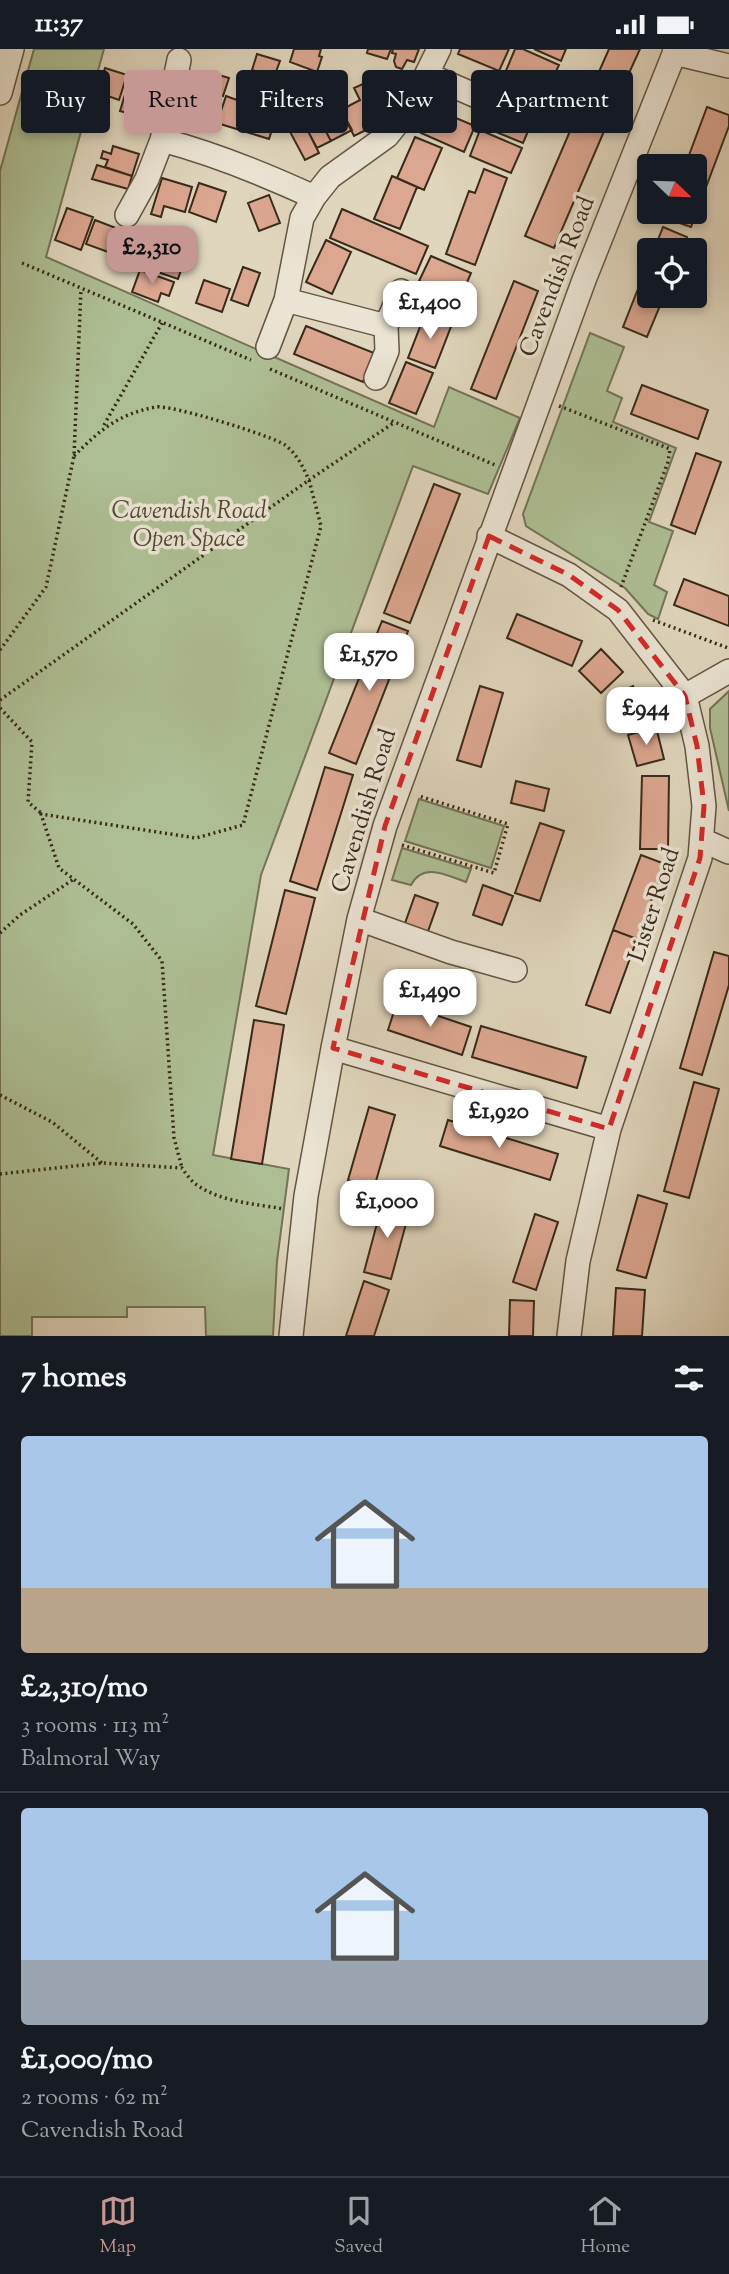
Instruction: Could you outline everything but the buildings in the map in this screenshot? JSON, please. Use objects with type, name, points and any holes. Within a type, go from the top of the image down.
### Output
[{"type":"street","points":[[0,93],[12,49]]},
{"type":"street","points":[[430,70],[439,49]]},
{"type":"street","points":[[675,51],[729,66]]},
{"type":"street","name":"Cavendish Road","points":[[290,1336],[303,1213],[333,1048],[359,919],[382,839],[397,790],[489,536],[675,51]]},
{"type":"street","points":[[127,215],[147,179],[162,140],[179,60]]},
{"type":"street","points":[[268,347],[286,299],[302,218],[314,197],[331,177],[390,133]]},
{"type":"street","points":[[162,140],[205,151],[314,197]]},
{"type":"street","points":[[376,378],[387,351],[386,326],[401,291]]},
{"type":"street","points":[[286,299],[386,326]]},
{"type":"street","name":"Lister Road","points":[[489,536],[569,575],[618,610],[685,696],[697,746],[705,806],[700,858],[609,1129],[578,1261],[569,1336]]},
{"type":"street","points":[[685,696],[729,671]]},
{"type":"street","points":[[702,840],[729,852]]},
{"type":"street","points":[[359,919],[451,952],[514,970]]},
{"type":"street","points":[[333,1048],[609,1129]]},
{"type":"path","points":[[0,650],[46,587],[74,456],[81,289]]},
{"type":"path","points":[[74,456],[103,427],[162,323]]},
{"type":"path","points":[[540,399],[670,449],[668,462],[618,592]]},
{"type":"path","points":[[41,814],[195,838],[243,825],[321,526],[302,463],[284,444],[191,413],[159,406],[127,414],[103,427]]},
{"type":"path","points":[[0,700],[309,480],[396,422]]},
{"type":"path","points":[[652,620],[729,649]]},
{"type":"path","points":[[0,708],[32,743],[28,803],[41,814],[59,868],[134,924],[162,961],[174,1138],[182,1168],[197,1185],[217,1194],[234,1200],[303,1213]]},
{"type":"path","points":[[382,839],[494,873],[508,824],[397,790]]},
{"type":"path","points":[[0,933],[20,915],[74,879]]},
{"type":"path","points":[[0,1095],[52,1122],[102,1163]]},
{"type":"path","points":[[0,1174],[102,1163],[182,1168]]},
{"type":"highlighted area","points":[[489,536],[569,575],[618,610],[685,696],[697,746],[704,806],[700,858],[609,1129],[333,1048],[385,826]]},
{"type":"green space","name":"Cavendish Road Open Space","points":[[34,49],[104,49],[98,70],[28,70]]},
{"type":"green space","name":"Cavendish Road Open Space","points":[[21,96],[21,133],[81,133],[46,257],[434,427],[449,387],[520,418],[488,494],[413,466],[261,875],[213,1155],[289,1169],[277,1261],[273,1336],[206,1336],[205,1307],[127,1307],[127,1317],[32,1317],[32,1336],[0,1336],[0,171]]},
{"type":"green space","points":[[590,333],[624,347],[607,391],[622,398],[613,422],[676,448],[649,522],[673,531],[654,585],[667,592],[658,619],[648,614],[625,588],[526,526],[523,514]]},
{"type":"green space","points":[[729,691],[729,811],[710,728],[710,709]]},
{"type":"green space","points":[[419,799],[504,826],[491,868],[405,841]]},
{"type":"green space","points":[[402,848],[471,869],[466,882],[436,872],[422,874],[411,885],[392,880]]}]
